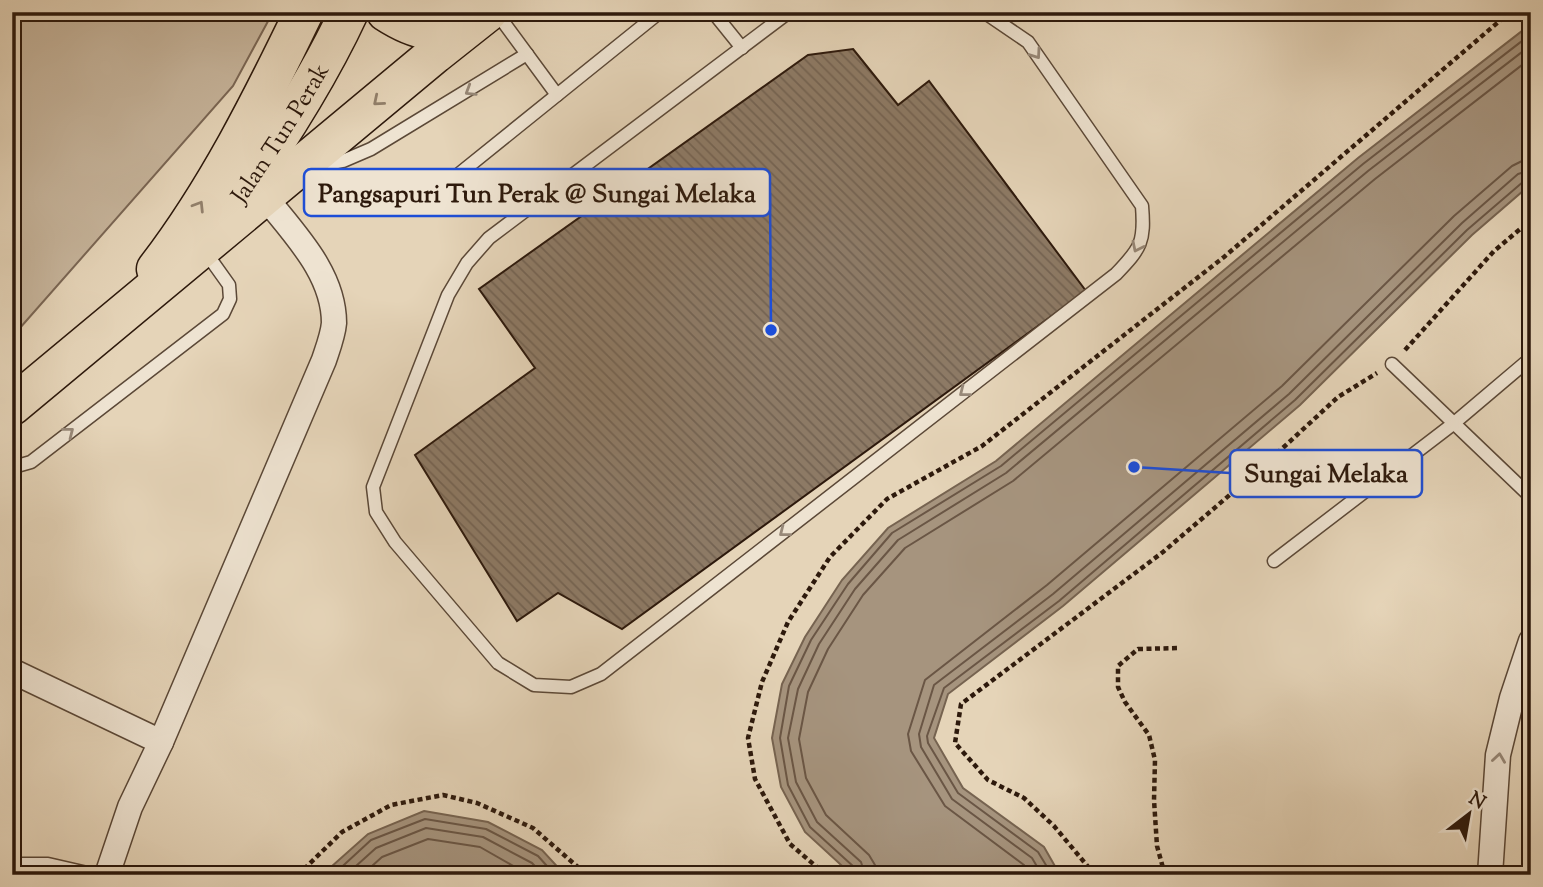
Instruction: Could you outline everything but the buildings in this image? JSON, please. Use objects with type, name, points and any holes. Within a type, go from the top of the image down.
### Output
[{"type":"main road","points":[[116,321],[176,244],[227,161],[276,71],[304,12]]},
{"type":"main road","name":"Jalan Tun Perak","points":[[202,248],[254,176],[349,12]]},
{"type":"main road","points":[[386,12],[407,25],[431,31],[454,30],[475,22],[488,12]]},
{"type":"main road","name":"Jalan Tun Perak","points":[[12,406],[488,12]]},
{"type":"street","points":[[107,875],[130,807],[161,742],[324,360],[334,325],[331,292],[314,261],[265,197]]},
{"type":"street","points":[[1490,875],[1499,755],[1512,698],[1531,642]]},
{"type":"street","points":[[12,671],[161,742]]},
{"type":"lane","points":[[496,12],[557,94]]},
{"type":"lane","points":[[454,178],[660,12]]},
{"type":"lane","points":[[713,12],[742,48]]},
{"type":"lane","points":[[789,12],[489,238],[467,263],[448,295],[373,487],[376,513],[395,542],[498,663],[534,685],[571,687],[601,674],[1116,274],[1136,253],[1144,231],[1142,206],[1028,42],[984,12]]},
{"type":"lane","points":[[296,171],[343,161],[371,149],[527,54]]},
{"type":"lane","points":[[12,465],[31,462],[223,314],[230,299],[229,285],[202,248]]},
{"type":"lane","points":[[1275,561],[1453,424],[1531,358]]},
{"type":"lane","points":[[1392,364],[1531,497]]},
{"type":"lane","points":[[12,864],[48,864],[96,875]]},
{"type":"path","points":[[826,875],[790,844],[755,779],[748,738],[762,682],[788,622],[830,557],[887,499],[982,446],[1224,257],[1510,12]]},
{"type":"path","points":[[1095,875],[1054,826],[1024,798],[988,780],[955,743],[961,704],[1163,552],[1260,469],[1338,397],[1392,364],[1494,251],[1531,220]]},
{"type":"path","points":[[1165,875],[1157,846],[1155,760],[1149,735],[1125,702],[1118,687],[1118,666],[1138,649],[1180,648]]},
{"type":"path","points":[[298,875],[342,832],[391,805],[443,795],[477,803],[533,828],[587,875]]},
{"type":"shaded area","points":[[12,12],[273,12],[233,86],[12,337]]},
{"type":"water","points":[[1531,24],[1531,184],[1472,235],[1300,405],[1063,606],[948,694],[934,738],[963,788],[1044,847],[1060,875],[852,875],[805,832],[781,787],[772,738],[782,684],[805,637],[842,580],[888,528],[996,461],[1358,158]]},
{"type":"water","points":[[424,811],[488,822],[542,850],[565,875],[322,875],[368,834]]},
{"type":"place","name":"Pangsapuri Tun Perak @ Sungai Melaka","points":[[771,330]]},
{"type":"place","name":"Sungai Melaka","points":[[1134,467]]}]
